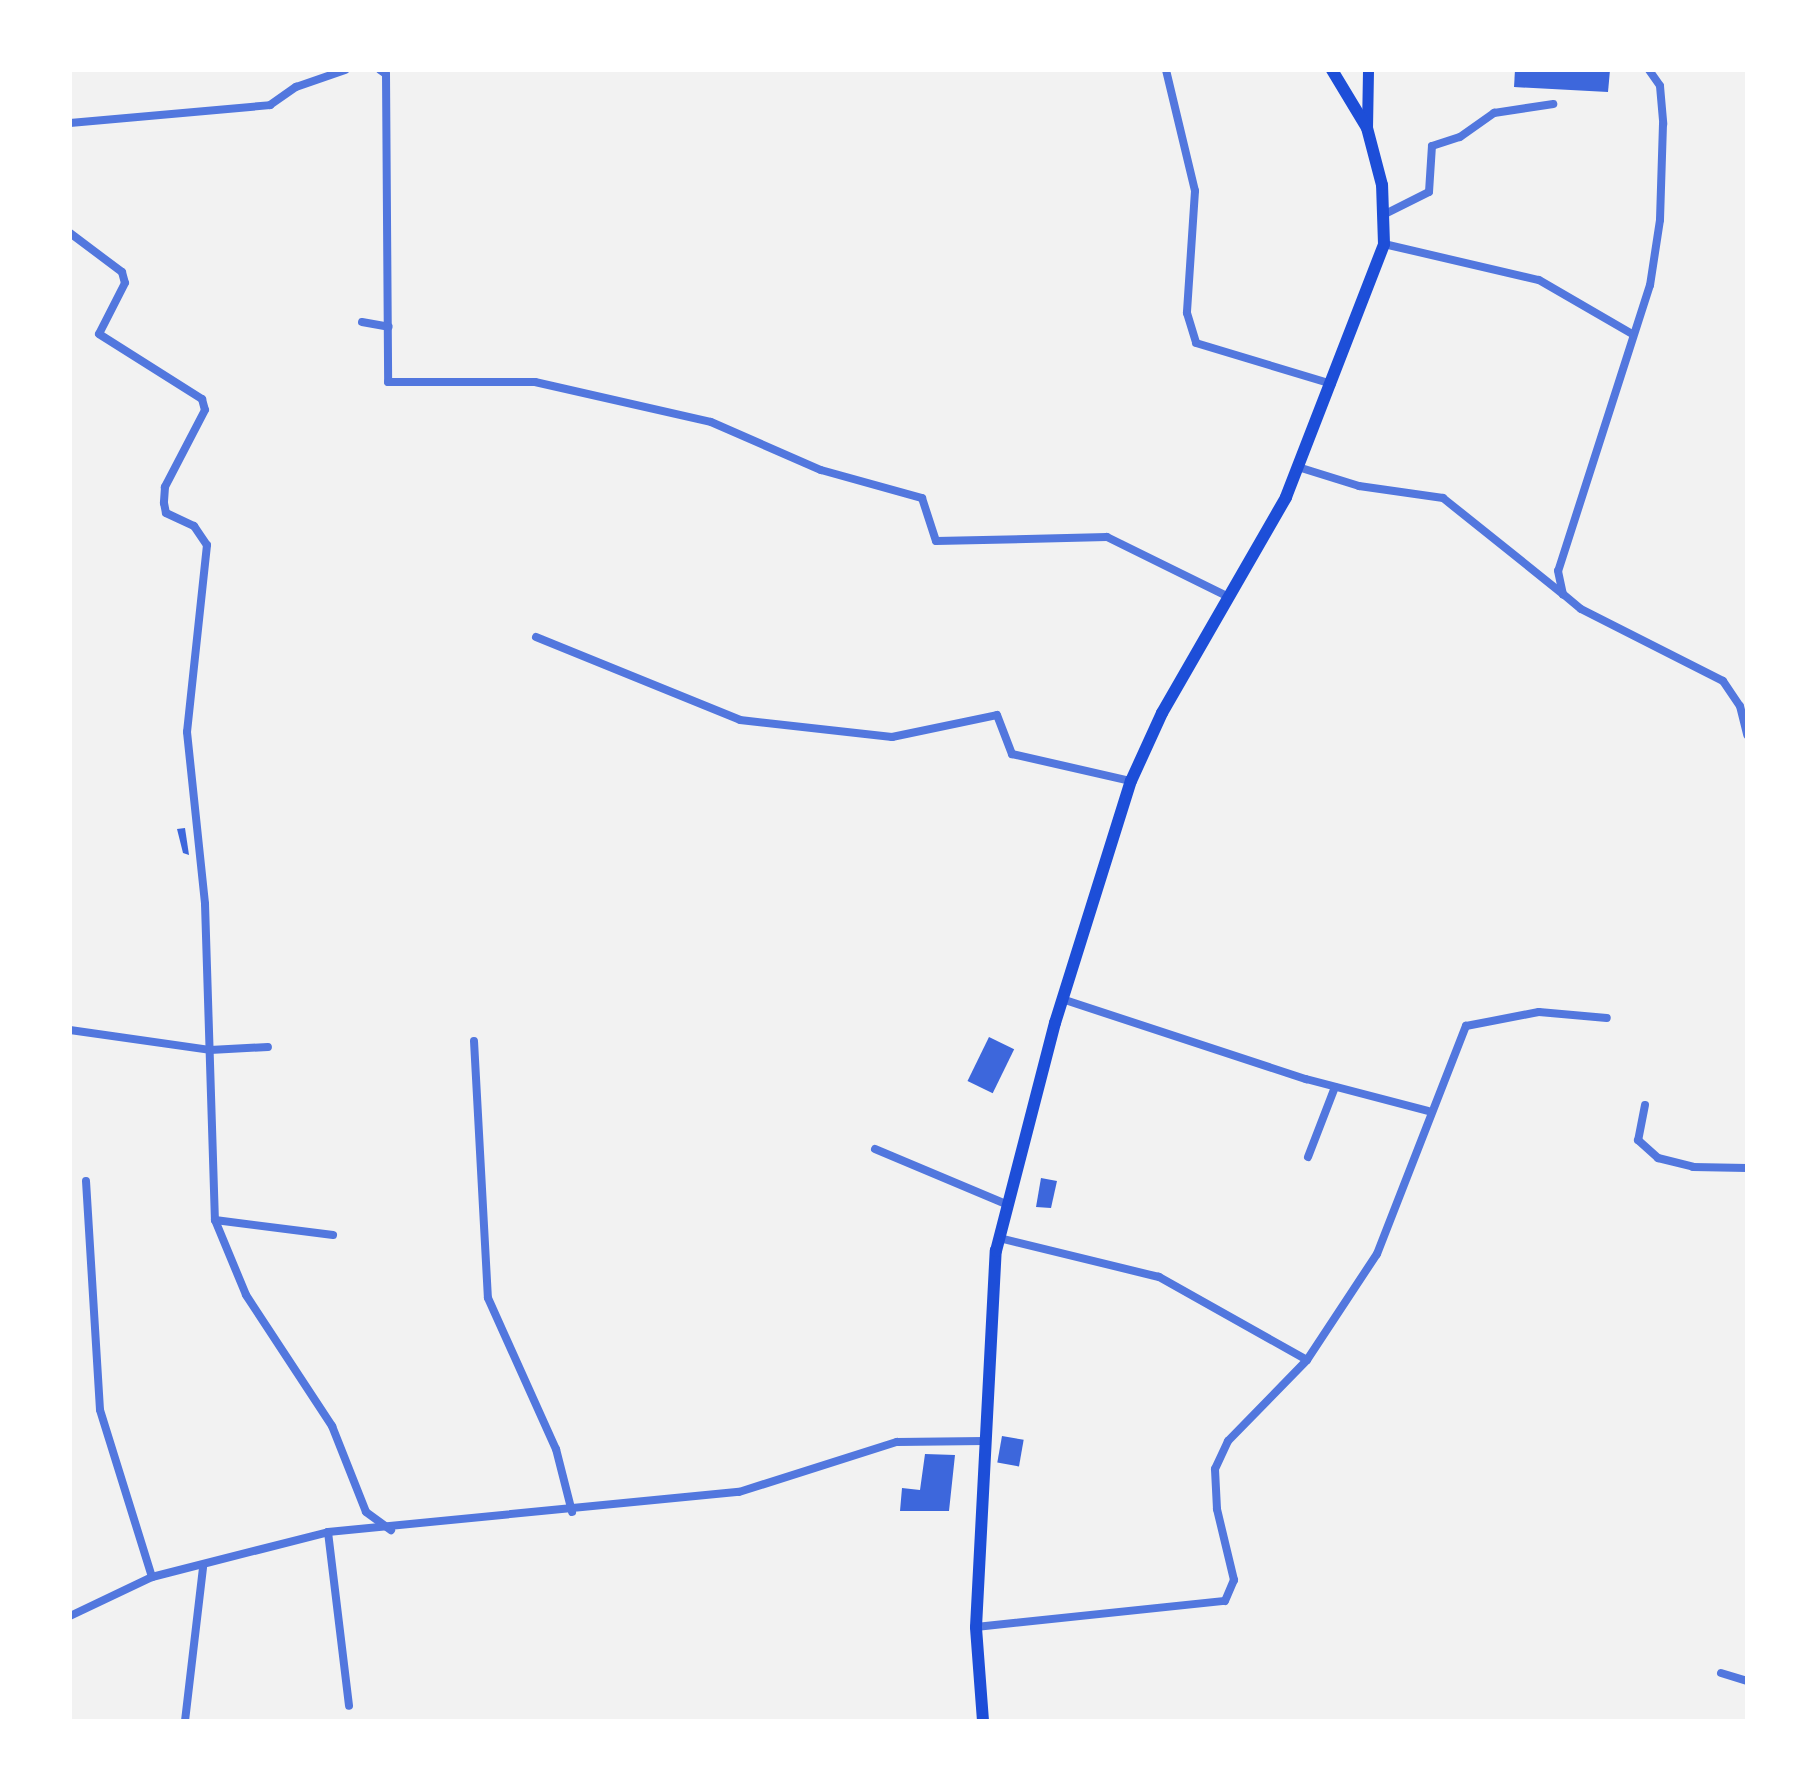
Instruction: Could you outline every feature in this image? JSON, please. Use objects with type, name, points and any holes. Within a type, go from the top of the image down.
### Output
[{"type":"main road","points":[[1332,70],[1366,128]]},
{"type":"main road","points":[[983,1721],[976,1626],[997,1238],[1062,1000],[1132,781],[1162,714],[1232,599],[1298,467],[1384,244],[1384,215],[1366,128],[1368,70]]},
{"type":"street","points":[[70,122],[270,106],[296,87],[345,70]]},
{"type":"street","points":[[380,70],[386,74],[388,382],[400,385],[473,378],[535,382],[711,422],[821,470],[922,498],[936,541],[1107,537],[1232,599]]},
{"type":"street","points":[[1166,70],[1195,191],[1188,314],[1196,343],[1332,384]]},
{"type":"street","points":[[1563,594],[1564,544],[1650,286],[1660,220],[1660,86],[1648,70]]},
{"type":"street","points":[[1384,215],[1429,192],[1432,146],[1494,113],[1553,104]]},
{"type":"street","points":[[70,232],[122,272],[125,283],[99,334],[202,399],[205,410],[166,487],[164,503],[166,513],[194,526],[207,545],[186,732],[205,904],[214,1220],[246,1295],[332,1426],[366,1512],[392,1530]]},
{"type":"street","points":[[1384,244],[1539,280],[1632,334]]},
{"type":"street","points":[[362,322],[389,327]]},
{"type":"street","points":[[1298,467],[1458,506],[1563,594],[1723,680],[1740,706],[1747,735]]},
{"type":"street","points":[[536,638],[740,720],[892,738],[997,715],[1012,754],[1132,781]]},
{"type":"street","points":[[1062,1000],[1335,1086],[1428,1110]]},
{"type":"street","points":[[976,1626],[1225,1601],[1234,1580],[1216,1509],[1215,1469],[1228,1441],[1307,1360],[1377,1254],[1428,1110],[1466,1026],[1538,1012],[1608,1018]]},
{"type":"street","points":[[70,1030],[210,1050],[268,1047]]},
{"type":"street","points":[[474,1041],[488,1298],[556,1449],[572,1512]]},
{"type":"street","points":[[1308,1156],[1335,1086]]},
{"type":"street","points":[[1645,1105],[1638,1140],[1658,1158],[1693,1168],[1747,1168]]},
{"type":"street","points":[[875,1149],[1006,1204]]},
{"type":"street","points":[[86,1181],[100,1410],[152,1577]]},
{"type":"street","points":[[214,1220],[333,1235]]},
{"type":"street","points":[[997,1238],[1159,1277],[1307,1360]]},
{"type":"street","points":[[70,1616],[152,1577],[328,1532],[392,1530],[739,1492],[896,1442],[984,1442]]},
{"type":"street","points":[[328,1532],[350,1706]]},
{"type":"street","points":[[184,1721],[203,1567]]},
{"type":"street","points":[[1721,1673],[1747,1680]]},
{"type":"building","points":[[1515,70],[1610,70],[1608,92],[1514,87]]},
{"type":"building","points":[[185,828],[189,855],[183,853],[177,829]]},
{"type":"building","points":[[989,1037],[1014,1049],[993,1093],[968,1081]]},
{"type":"building","points":[[1041,1178],[1057,1181],[1051,1208],[1036,1207]]},
{"type":"building","points":[[1002,1436],[1024,1440],[1019,1466],[997,1463]]},
{"type":"building","points":[[925,1454],[955,1455],[949,1511],[900,1511],[902,1488],[920,1490]]}]
